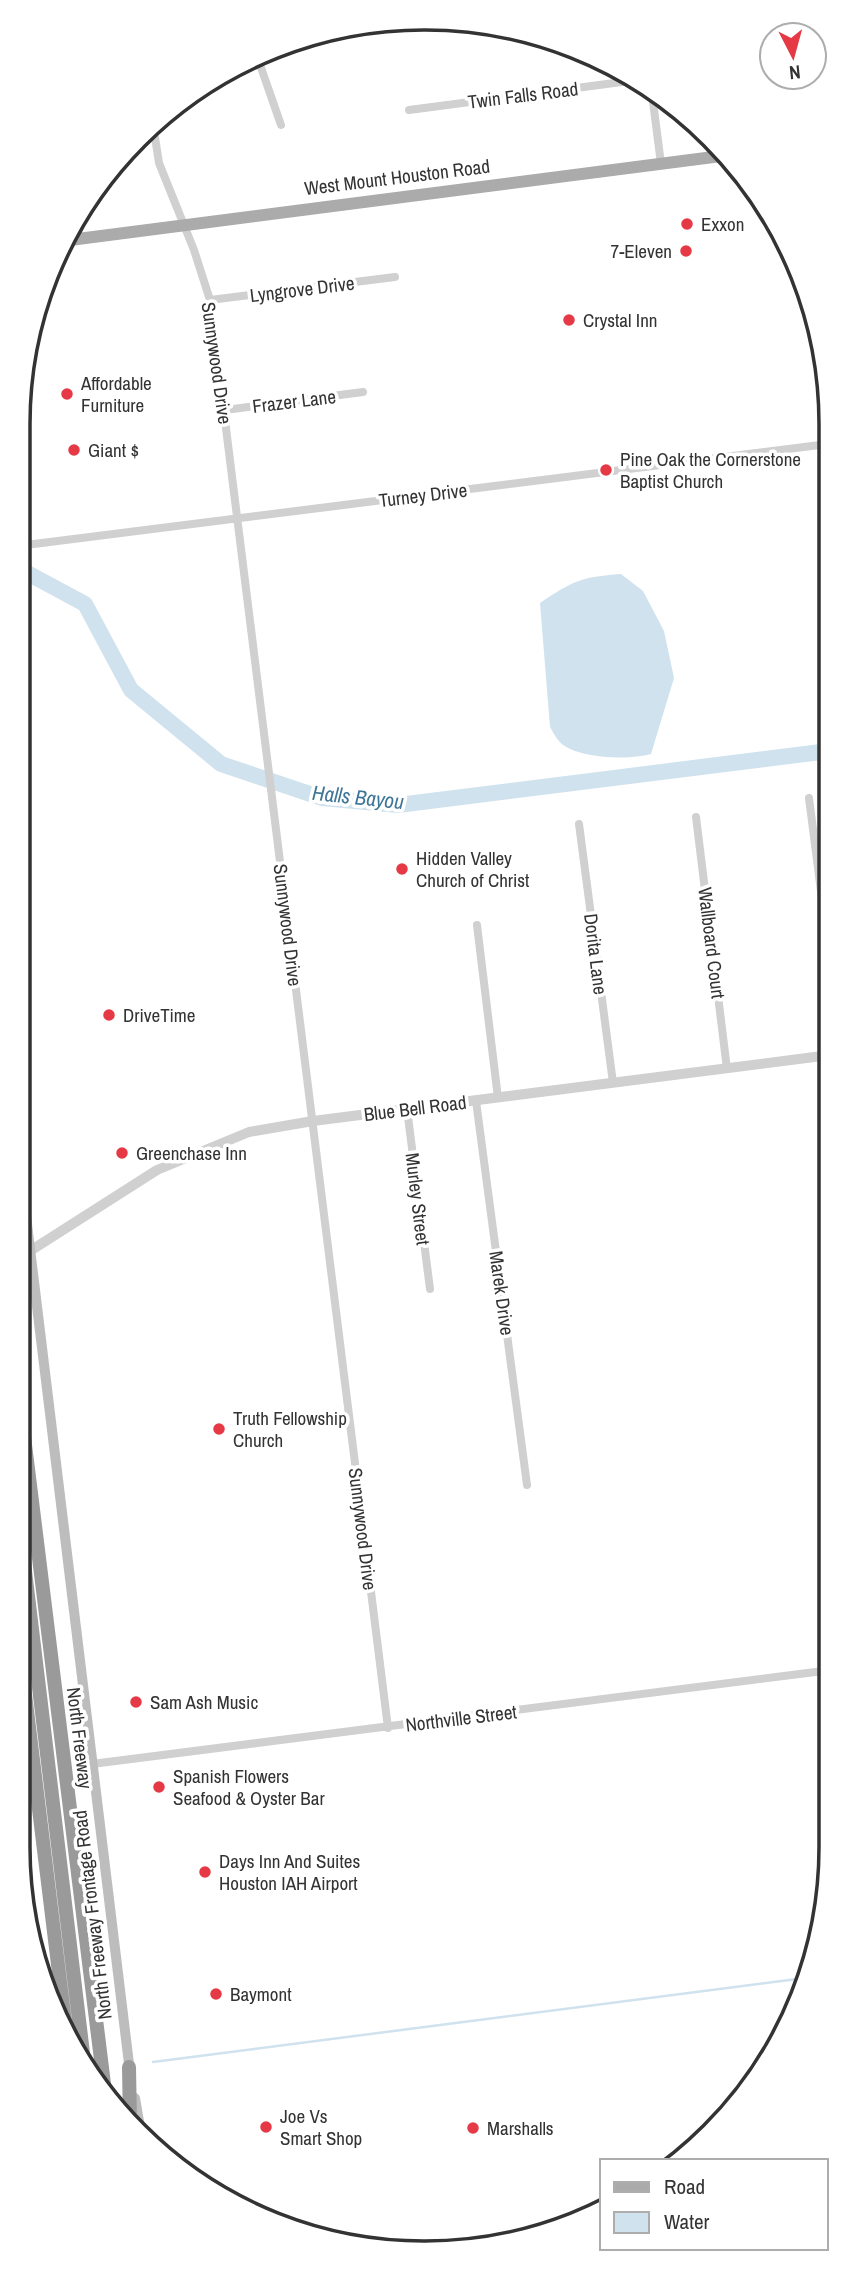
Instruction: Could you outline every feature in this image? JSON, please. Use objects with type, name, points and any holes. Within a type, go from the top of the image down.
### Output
[{"type":"highway","name":"North Freeway","points":[[30,1485],[103,2076]]},
{"type":"highway","name":"North Freeway","points":[[30,1613],[82,2042]]},
{"type":"highway","points":[[30,1735],[63,2005]]},
{"type":"highway","points":[[129,2067],[130,2109]]},
{"type":"main road","name":"West Mount Houston Road","points":[[76,239],[715,157]]},
{"type":"main road","name":"North Freeway Frontage Road","points":[[30,1251],[129,2067],[138,2119]]},
{"type":"street","points":[[260,66],[281,125]]},
{"type":"street","name":"Twin Falls Road","points":[[409,110],[621,82]]},
{"type":"street","points":[[653,103],[661,164]]},
{"type":"street","name":"Sunnywood Drive","points":[[155,136],[159,163],[210,300],[388,1728]]},
{"type":"street","name":"Lyngrove Drive","points":[[210,300],[395,277]]},
{"type":"street","name":"Frazer Lane","points":[[225,410],[363,392]]},
{"type":"street","name":"Turney Drive","points":[[30,544],[819,445]]},
{"type":"street","points":[[809,798],[819,876]]},
{"type":"street","name":"Wallboard Court","points":[[696,817],[727,1069]]},
{"type":"street","name":"Dorita Lane","points":[[579,824],[612,1083]]},
{"type":"street","points":[[477,925],[498,1098]]},
{"type":"street","name":"Blue Bell Road","points":[[30,1251],[157,1170],[249,1132],[313,1121],[819,1056]]},
{"type":"street","name":"Marek Drive","points":[[476,1101],[527,1485]]},
{"type":"street","name":"Murley Street","points":[[407,1109],[430,1289]]},
{"type":"street","name":"Northville Street","points":[[92,1765],[819,1673]]},
{"type":"water","points":[[621,574],[643,591],[664,631],[674,678],[651,754],[631,757],[594,756],[563,745],[550,727],[540,603],[578,581]]},
{"type":"waterway","name":"Halls Bayou","points":[[30,574],[85,604],[131,690],[221,764],[322,798],[398,805],[819,752]]},
{"type":"waterway","points":[[153,2062],[796,1979]]},
{"type":"place","name":"Exxon","points":[[687,224]]},
{"type":"place","name":"7-Eleven","points":[[686,251]]},
{"type":"place","name":"Crystal Inn","points":[[569,320]]},
{"type":"place","name":"Affordable Furniture","points":[[67,394]]},
{"type":"place","name":"Giant $","points":[[74,450]]},
{"type":"place","name":"Pine Oak the Cornerstone Baptist Church","points":[[606,470]]},
{"type":"place","name":"Hidden Valley Church of Christ","points":[[402,869]]},
{"type":"place","name":"DriveTime","points":[[109,1015]]},
{"type":"place","name":"Greenchase Inn","points":[[122,1153]]},
{"type":"place","name":"Truth Fellowship Church","points":[[219,1429]]},
{"type":"place","name":"Sam Ash Music","points":[[136,1702]]},
{"type":"place","name":"Spanish Flowers Seafood & Oyster Bar","points":[[159,1787]]},
{"type":"place","name":"Days Inn And Suites Houston IAH Airport","points":[[205,1872]]},
{"type":"place","name":"Baymont","points":[[216,1994]]},
{"type":"place","name":"Joe Vs Smart Shop","points":[[266,2127]]},
{"type":"place","name":"Marshalls","points":[[473,2128]]}]
